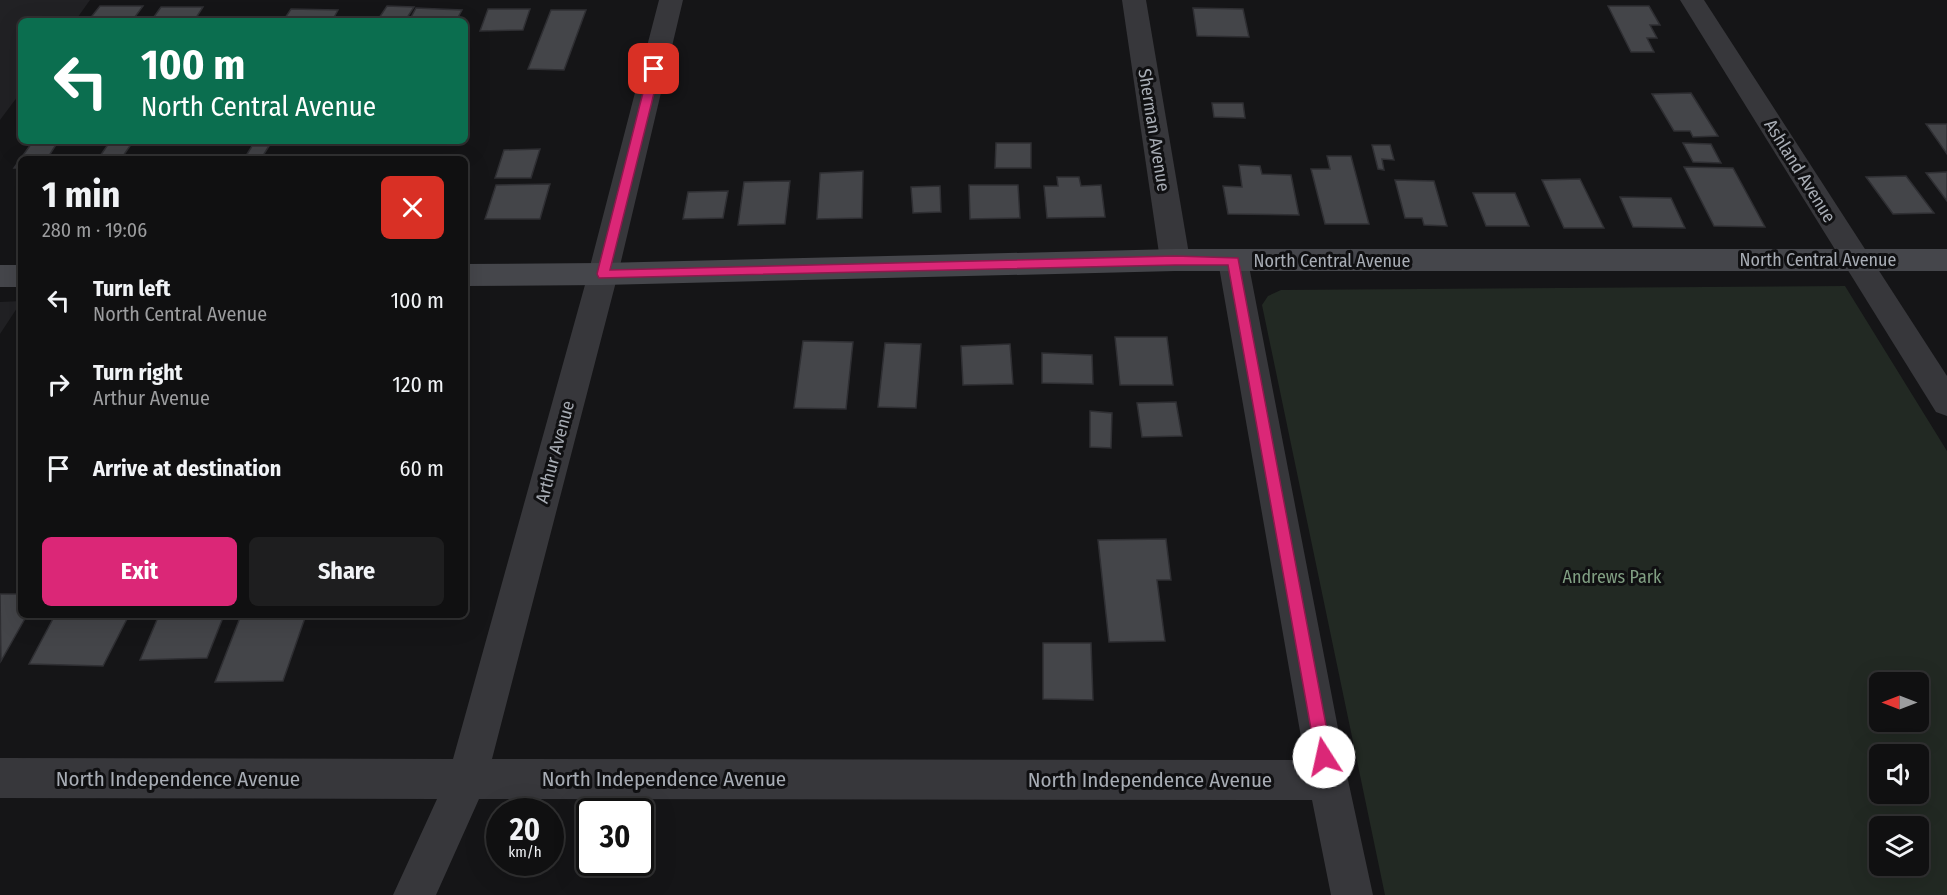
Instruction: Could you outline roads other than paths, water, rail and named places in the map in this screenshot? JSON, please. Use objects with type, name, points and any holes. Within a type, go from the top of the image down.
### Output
[{"type":"main road","name":"North Central Avenue","points":[[468,275],[603,274],[1175,260],[1947,260]]},
{"type":"main road","points":[[0,276],[18,276]]},
{"type":"street","name":"Arthur Avenue","points":[[414,895],[467,779],[603,274],[671,0]]},
{"type":"street","name":"Sherman Avenue","points":[[1134,0],[1175,260]]},
{"type":"street","name":"Ashland Avenue","points":[[1692,0],[1947,403]]},
{"type":"street","points":[[1233,261],[1328,780],[1352,895]]},
{"type":"street","name":"North Independence Avenue","points":[[0,778],[1328,780]]},
{"type":"park label","name":"Andrews Park","points":[[1612,577]]}]
